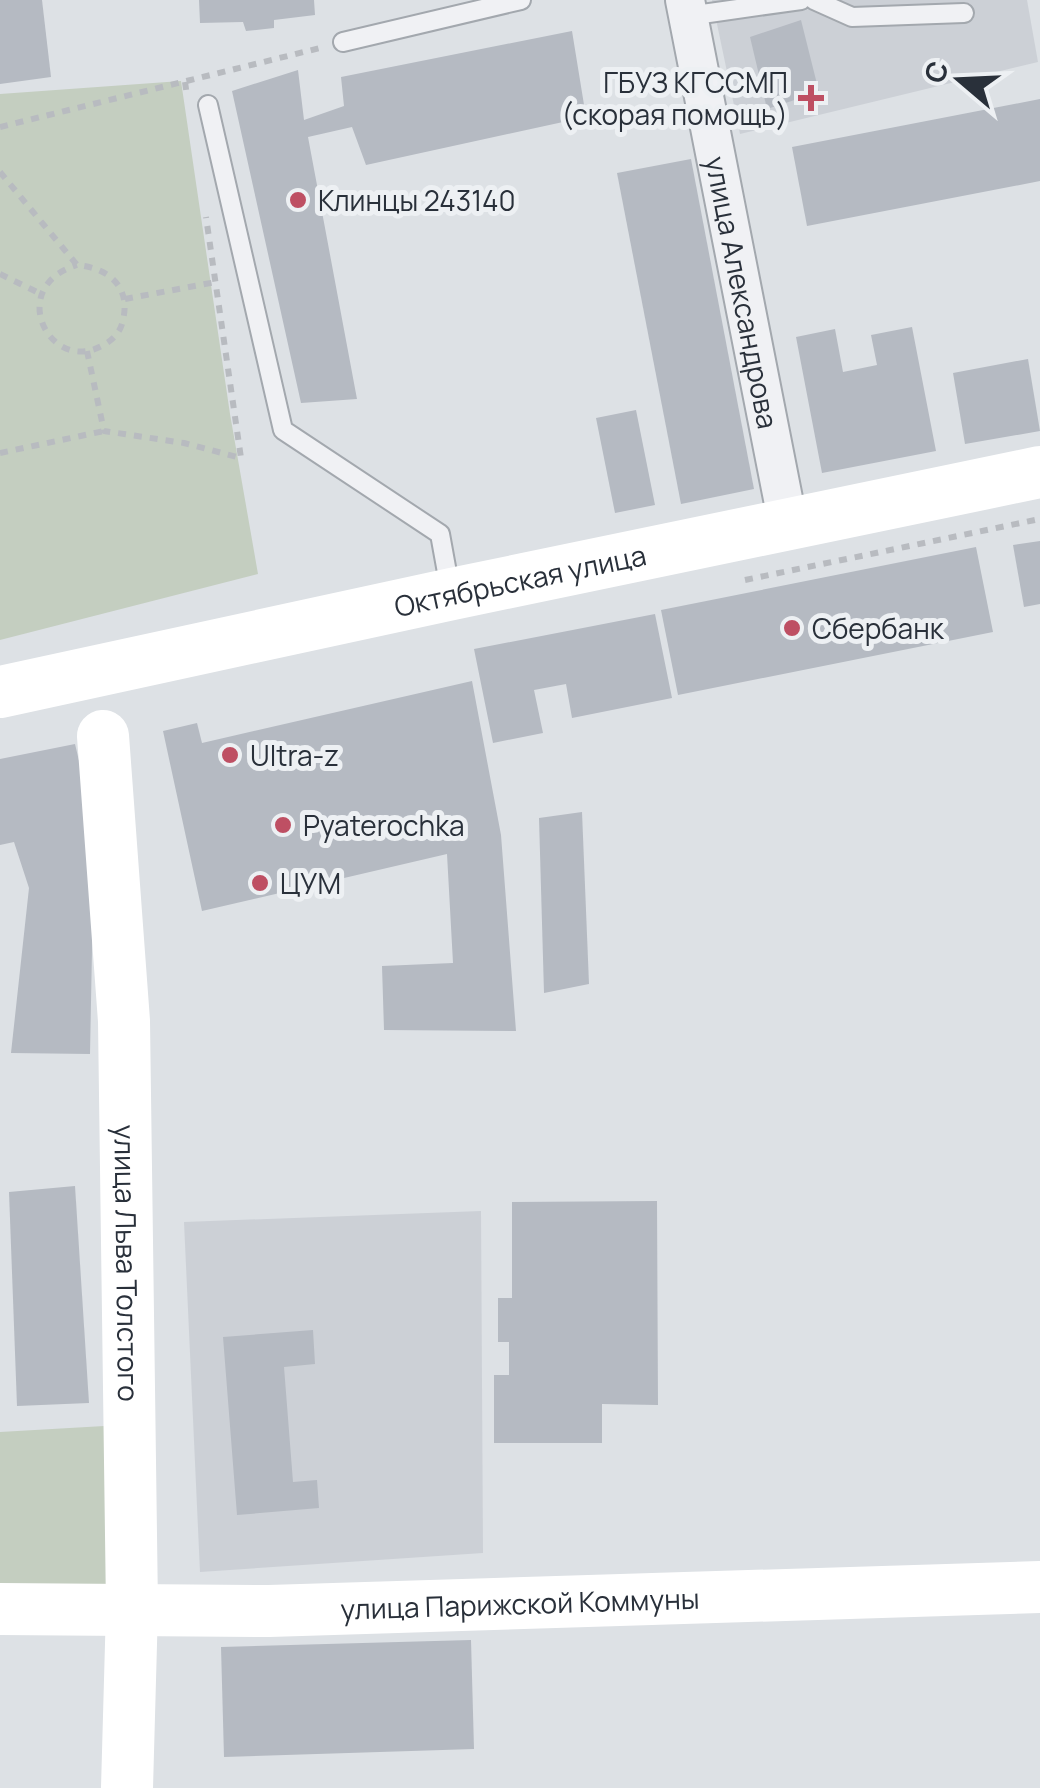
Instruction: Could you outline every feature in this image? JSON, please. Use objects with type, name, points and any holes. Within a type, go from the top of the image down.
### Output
[{"type":"street","name":"улица Александрова","points":[[686,8],[785,513]]},
{"type":"street","name":"Октябрьская улица","points":[[0,692],[450,585],[785,513],[1040,447]]},
{"type":"street","name":"Октябрьская улица","points":[[785,513],[1040,472]]},
{"type":"street","name":"Октябрьская улица","points":[[0,666],[450,585]]},
{"type":"street","name":"улица Льва Толстого","points":[[103,736],[124,1021],[132,1608],[127,1788]]},
{"type":"street","name":"улица Парижской Коммуны","points":[[0,1609],[269,1611],[1040,1587]]},
{"type":"lane","points":[[343,42],[520,0]]},
{"type":"lane","points":[[686,8],[800,0]]},
{"type":"lane","points":[[814,0],[852,17],[964,13]]},
{"type":"lane","points":[[208,105],[283,430],[440,534],[450,585]]},
{"type":"path","points":[[0,127],[343,42]]},
{"type":"path","points":[[185,82],[188,100]]},
{"type":"path","points":[[0,172],[77,265]]},
{"type":"path","points":[[0,453],[104,430],[184,443],[240,458],[204,209]]},
{"type":"path","points":[[77,265],[97,267],[114,278],[125,299],[120,330],[101,347],[87,352],[61,346],[45,330],[39,312],[41,294],[50,278],[77,265]]},
{"type":"path","points":[[0,274],[41,294]]},
{"type":"path","points":[[125,299],[216,282]]},
{"type":"path","points":[[87,352],[104,430]]},
{"type":"path","points":[[733,582],[1040,520]]},
{"type":"shaded area","name":"ГБУЗ КГССМП (скорая помощь)","points":[[712,0],[1027,0],[1038,62],[740,134]]},
{"type":"shaded area","points":[[481,1211],[483,1553],[200,1572],[184,1222]]},
{"type":"green space","points":[[181,81],[258,574],[0,640],[0,94]]},
{"type":"green space","points":[[139,1424],[145,1593],[0,1598],[0,1432]]},
{"type":"building","points":[[0,0],[42,0],[51,77],[0,84]]},
{"type":"building","points":[[199,0],[314,0],[315,15],[274,20],[274,28],[246,31],[243,22],[200,23]]},
{"type":"building","points":[[801,20],[819,92],[767,109],[750,37]]},
{"type":"building","points":[[572,31],[586,117],[366,165],[352,127],[308,137],[357,399],[301,403],[232,91],[298,70],[304,120],[344,106],[341,77]]},
{"type":"building","points":[[1040,99],[1040,181],[807,226],[792,147]]},
{"type":"building","points":[[691,159],[754,489],[681,504],[617,173]]},
{"type":"building","points":[[912,327],[936,451],[822,473],[796,337],[835,329],[843,372],[877,365],[871,335]]},
{"type":"building","points":[[1028,359],[1040,431],[965,444],[953,373]]},
{"type":"building","points":[[636,410],[655,505],[615,513],[596,418]]},
{"type":"building","points":[[1040,541],[1040,604],[1024,607],[1013,545]]},
{"type":"building","points":[[976,547],[993,632],[678,695],[661,610]]},
{"type":"building","points":[[655,614],[672,698],[572,718],[566,684],[534,690],[543,733],[493,743],[474,649]]},
{"type":"building","name":"ЦУМ","points":[[472,681],[501,835],[516,1031],[384,1030],[382,966],[453,963],[447,854],[202,911],[163,731],[197,723],[202,743]]},
{"type":"building","points":[[75,744],[108,882],[93,899],[90,1054],[11,1053],[29,888],[14,842],[0,845],[0,759]]},
{"type":"building","points":[[582,812],[589,984],[544,993],[539,818]]},
{"type":"building","points":[[75,1186],[89,1403],[17,1406],[9,1192]]},
{"type":"building","points":[[657,1201],[658,1405],[602,1404],[602,1443],[494,1443],[494,1375],[509,1375],[509,1342],[498,1342],[498,1298],[512,1298],[512,1202]]},
{"type":"building","points":[[313,1330],[315,1364],[284,1367],[293,1482],[317,1480],[319,1508],[237,1515],[223,1337]]},
{"type":"building","points":[[471,1640],[474,1749],[224,1757],[221,1647]]},
{"type":"place","name":"ГБУЗ КГССМП (скорая помощь)","points":[[811,98]]},
{"type":"place","name":"Клинцы 243140","points":[[298,200]]},
{"type":"place","name":"Сбербанк","points":[[792,628]]},
{"type":"place","name":"Ultra-z","points":[[230,755]]},
{"type":"place","name":"Pyaterochka","points":[[283,825]]},
{"type":"place","name":"ЦУМ","points":[[260,883]]}]
